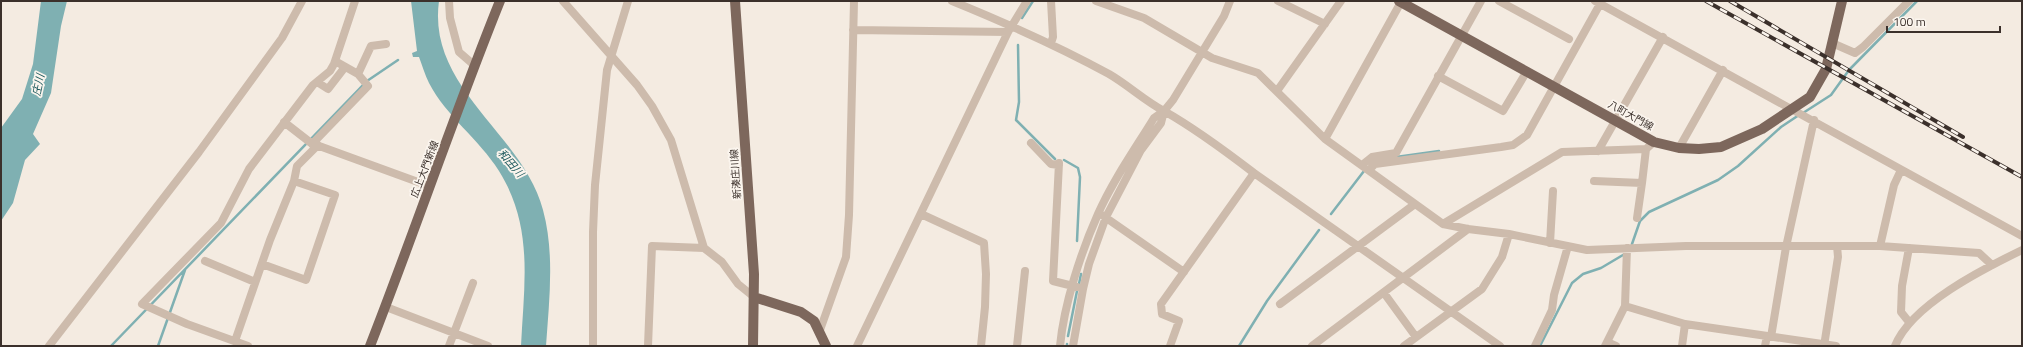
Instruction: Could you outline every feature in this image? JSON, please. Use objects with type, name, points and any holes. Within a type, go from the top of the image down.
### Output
[{"type":"main road","name":"広上大門新線","points":[[371,346],[429,186],[451,133],[472,70],[500,1]]},
{"type":"main road","name":"新湊庄川線","points":[[735,1],[754,297],[753,346]]},
{"type":"main road","name":"八町大門線","points":[[1400,1],[1654,142],[1679,148],[1699,149],[1721,147],[1762,129],[1810,97],[1820,83],[1826,69],[1842,1]]},
{"type":"main road","points":[[754,297],[801,312],[814,320],[820,330],[826,346]]},
{"type":"street","points":[[49,346],[199,152],[282,38],[302,1]]},
{"type":"street","points":[[248,346],[169,316],[142,304],[221,223],[249,169],[284,122],[317,82],[330,71],[335,61],[355,1]]},
{"type":"street","points":[[449,1],[450,18],[459,52],[472,70]]},
{"type":"street","points":[[564,1],[637,85],[652,106],[671,140],[704,248],[722,262],[738,284],[754,297]]},
{"type":"street","points":[[593,346],[592,232],[607,70],[628,1]]},
{"type":"street","points":[[820,330],[846,257],[849,215],[854,1]]},
{"type":"street","points":[[952,1],[1010,29],[1051,43],[1129,86],[1164,111],[1176,116],[1202,134],[1254,173],[1500,346]]},
{"type":"street","points":[[857,346],[1010,29],[1028,1]]},
{"type":"street","points":[[1051,1],[1053,36],[1051,43]]},
{"type":"street","points":[[1096,1],[1144,18],[1212,58],[1258,73],[1325,139],[1443,224],[1468,230],[1509,234],[1587,250],[1686,246],[1880,246],[1979,253],[1992,264]]},
{"type":"street","points":[[1060,346],[1061,331],[1072,286],[1102,215],[1141,150],[1161,123],[1164,111],[1203,52],[1224,16],[1230,1]]},
{"type":"street","points":[[1278,1],[1325,24]]},
{"type":"street","points":[[1277,91],[1341,1]]},
{"type":"street","points":[[1325,139],[1400,1]]},
{"type":"street","points":[[1362,165],[1372,157],[1396,153],[1481,1]]},
{"type":"street","points":[[1499,1],[1569,39]]},
{"type":"street","points":[[1832,43],[1855,53],[1863,48],[1909,1]]},
{"type":"street","points":[[1369,170],[1375,164],[1513,145],[1527,136],[1555,87],[1598,2],[1793,108],[1901,170],[2022,236]]},
{"type":"street","points":[[853,30],[1010,29]]},
{"type":"street","points":[[1598,151],[1662,37]]},
{"type":"street","points":[[358,74],[371,46],[386,44]]},
{"type":"street","points":[[235,341],[255,282],[294,180],[297,166],[312,143],[368,86],[358,74],[335,61]]},
{"type":"street","points":[[317,82],[328,89],[345,67]]},
{"type":"street","points":[[1679,148],[1723,70]]},
{"type":"street","points":[[1438,76],[1503,111],[1526,71]]},
{"type":"street","points":[[1765,346],[1769,337],[1786,247],[1814,120]]},
{"type":"street","points":[[284,122],[312,143],[429,186]]},
{"type":"street","points":[[1443,224],[1562,152],[1646,149],[1654,142]]},
{"type":"street","points":[[1031,143],[1051,164],[1059,164],[1053,281],[1082,289]]},
{"type":"street","points":[[1637,218],[1646,149]]},
{"type":"street","points":[[1880,246],[1894,185],[1901,170]]},
{"type":"street","points":[[1170,346],[1179,320],[1162,314],[1161,304],[1254,173]]},
{"type":"street","points":[[262,264],[306,280],[335,195],[294,180]]},
{"type":"street","points":[[1594,181],[1642,182]]},
{"type":"street","points":[[1550,243],[1553,191]]},
{"type":"street","points":[[1280,304],[1415,204]]},
{"type":"street","points":[[921,214],[984,243],[986,274],[985,301],[980,346]]},
{"type":"street","points":[[1102,215],[1184,272]]},
{"type":"street","points":[[1073,346],[1082,289],[1102,215]]},
{"type":"street","points":[[1312,346],[1468,230]]},
{"type":"street","points":[[1404,346],[1482,289],[1502,257],[1509,234]]},
{"type":"street","points":[[648,346],[652,246],[704,248]]},
{"type":"street","points":[[1536,346],[1552,310],[1554,295],[1568,246]]},
{"type":"street","points":[[1824,345],[1838,257],[1837,246]]},
{"type":"street","points":[[1616,346],[1606,344],[1625,306],[1627,248]]},
{"type":"street","points":[[1909,248],[1902,286],[1901,312],[1909,322]]},
{"type":"street","points":[[1895,346],[1909,322],[1928,304],[1992,264],[2022,250]]},
{"type":"street","points":[[205,261],[255,282]]},
{"type":"street","points":[[1017,346],[1025,271]]},
{"type":"street","points":[[449,346],[473,283]]},
{"type":"street","points":[[1384,293],[1416,337]]},
{"type":"street","points":[[1625,306],[1685,324],[1836,346]]},
{"type":"street","points":[[386,307],[488,346]]},
{"type":"street","points":[[1682,346],[1685,324]]},
{"type":"water","name":"庄川","points":[[41,1],[67,1],[61,26],[51,93],[33,134],[40,144],[25,160],[13,203],[1,221],[1,128],[22,99],[33,64]]},
{"type":"water","name":"和田川","points":[[411,1],[439,1],[439,32],[447,60],[461,85],[479,110],[517,157],[532,183],[543,210],[547,227],[550,261],[550,295],[546,346],[521,346],[525,278],[522,235],[518,213],[510,192],[491,159],[444,106],[428,80],[419,57],[413,57],[412,53],[417,51]]},
{"type":"waterway","points":[[1022,18],[1033,1]]},
{"type":"waterway","points":[[1803,113],[1831,95],[1849,70],[1917,1]]},
{"type":"waterway","points":[[1018,45],[1019,102],[1016,120],[1055,159]]},
{"type":"waterway","points":[[367,81],[398,60]]},
{"type":"waterway","points":[[111,346],[363,85]]},
{"type":"waterway","points":[[1632,244],[1640,221],[1649,212],[1718,180],[1738,166],[1781,127],[1799,115]]},
{"type":"waterway","points":[[1396,157],[1439,151]]},
{"type":"waterway","points":[[1064,160],[1078,168],[1080,177],[1077,241]]},
{"type":"waterway","points":[[1331,214],[1364,171]]},
{"type":"waterway","points":[[1239,346],[1267,301],[1319,230]]},
{"type":"waterway","points":[[1540,346],[1572,283],[1583,274],[1601,268],[1623,255]]},
{"type":"waterway","points":[[158,346],[185,270]]},
{"type":"waterway","points":[[1079,284],[1081,274]]},
{"type":"waterway","points":[[1068,336],[1077,291]]},
{"type":"railway","points":[[1706,1],[2022,177]]},
{"type":"railway","points":[[1730,1],[1963,137]]}]
